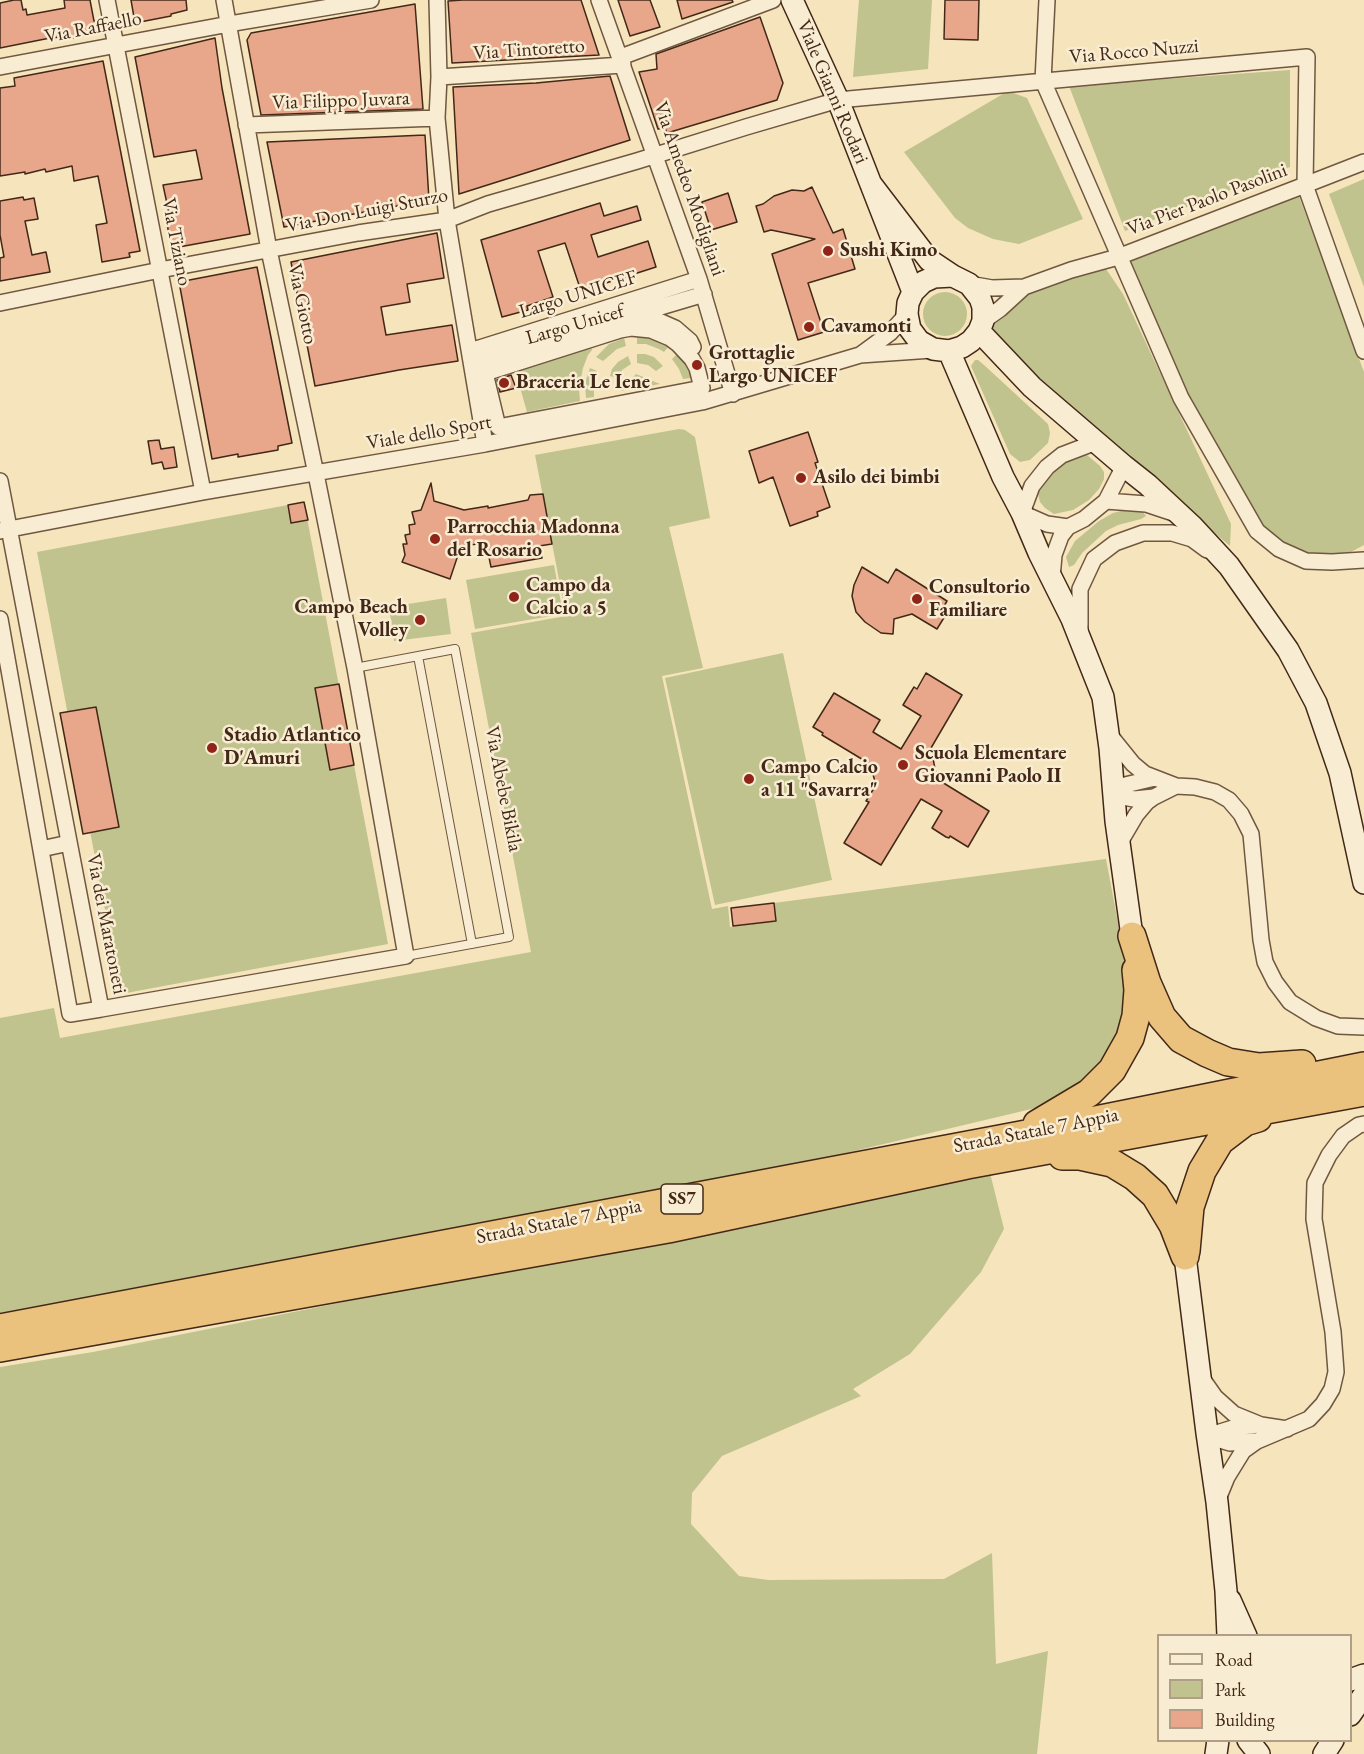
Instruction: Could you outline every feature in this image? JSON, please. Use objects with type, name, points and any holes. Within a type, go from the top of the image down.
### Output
[{"type":"highway","points":[[1132,936],[1147,983],[1162,1017],[1181,1039],[1206,1053],[1228,1062],[1259,1067],[1318,1063],[1364,1065]]},
{"type":"highway","points":[[1021,1135],[1089,1093],[1112,1070],[1130,1038],[1136,1016],[1138,990],[1132,936]]},
{"type":"highway","name":"Strada Statale 7 Appia","points":[[0,1328],[1021,1135],[1364,1065]]},
{"type":"highway","name":"Strada Statale 7 Appia","points":[[0,1348],[668,1229],[967,1165],[1364,1092]]},
{"type":"highway","points":[[1185,1256],[1190,1207],[1202,1171],[1220,1141],[1245,1122],[1278,1112],[1310,1106],[1333,1097]]},
{"type":"highway","points":[[967,1165],[1002,1165],[1061,1156],[1080,1156],[1112,1163],[1135,1177],[1155,1195],[1173,1225],[1185,1256]]},
{"type":"street","name":"Via Tiziano","points":[[107,0],[203,492]]},
{"type":"street","name":"Via Giotto","points":[[224,0],[269,250],[316,474]]},
{"type":"street","name":"Via Raffaello","points":[[0,67],[371,0]]},
{"type":"street","points":[[437,0],[438,118],[447,220],[485,444]]},
{"type":"street","name":"Via Amedeo Modigliani","points":[[599,0],[701,287],[733,394]]},
{"type":"street","name":"Via Tintoretto","points":[[439,77],[622,61],[773,0]]},
{"type":"street","name":"Viale Gianni Rodari","points":[[792,0],[838,100],[914,292]]},
{"type":"street","points":[[1047,0],[1042,81],[1180,398],[1257,531],[1279,549],[1306,561],[1364,560]]},
{"type":"street","name":"Via Rocco Nuzzi","points":[[838,100],[1307,57],[1305,185]]},
{"type":"street","name":"Via Don Luigi Sturzo","points":[[0,303],[358,233],[447,220],[488,204],[838,100]]},
{"type":"street","name":"Via Filippo Juvara","points":[[246,125],[438,118]]},
{"type":"street","points":[[1305,185],[1364,162]]},
{"type":"street","name":"Viale Gianni Rodari","points":[[871,184],[929,260],[961,280]]},
{"type":"street","name":"Via Pier Paolo Pasolini","points":[[961,280],[992,288],[1024,287],[1071,270],[1118,257],[1305,185],[1364,350]]},
{"type":"street","points":[[934,277],[961,280],[980,298],[983,307],[981,326],[971,342],[962,347],[941,350],[920,341],[910,329],[907,314],[908,303],[914,292],[923,282],[934,277]]},
{"type":"street","name":"Largo UNICEF","points":[[471,357],[617,320],[701,287]]},
{"type":"street","name":"Largo UNICEF","points":[[471,357],[701,287]]},
{"type":"street","name":"Via Pier Paolo Pasolini","points":[[981,326],[1024,287]]},
{"type":"street","name":"Viale dello Sport","points":[[860,355],[890,333],[907,314]]},
{"type":"street","name":"Largo UNICEF","points":[[617,320],[659,321],[675,328],[690,341],[706,374],[714,400]]},
{"type":"street","points":[[981,326],[1032,387],[1148,485],[1229,566],[1288,650],[1316,703],[1340,773],[1364,883]]},
{"type":"street","name":"Largo Unicef","points":[[641,329],[661,333],[678,344],[692,359],[700,378],[702,388],[582,411],[498,427],[485,373],[621,330],[641,329]]},
{"type":"street","points":[[941,350],[1022,513],[1080,639],[1103,697],[1119,844],[1132,936]]},
{"type":"street","name":"Viale dello Sport","points":[[4,530],[203,492],[485,444],[714,400],[860,355],[941,350]]},
{"type":"street","points":[[1022,513],[1032,486],[1047,467],[1062,455],[1096,442]]},
{"type":"street","points":[[1052,578],[1054,555],[1061,536],[1068,527],[1084,519],[1106,501],[1124,466]]},
{"type":"street","points":[[316,474],[355,668],[406,956]]},
{"type":"street","name":"Via dei Maratoneti","points":[[0,481],[4,530],[44,711],[101,1009],[70,1014],[0,619]]},
{"type":"street","points":[[1106,501],[1146,504],[1180,515]]},
{"type":"street","points":[[1022,513],[1047,524],[1068,527]]},
{"type":"street","points":[[1080,639],[1080,589],[1094,559],[1115,543],[1143,533],[1172,533],[1192,539],[1229,566]]},
{"type":"street","points":[[17,716],[44,711]]},
{"type":"street","points":[[1108,733],[1144,774],[1176,786],[1196,787],[1215,792],[1228,800],[1241,814],[1251,834],[1261,940],[1265,962],[1275,982],[1290,1002],[1316,1018],[1338,1026],[1364,1028]]},
{"type":"street","points":[[1114,791],[1125,785],[1155,778]]},
{"type":"street","points":[[1119,844],[1136,815],[1147,802],[1176,786]]},
{"type":"street","points":[[1114,791],[1123,797],[1134,799],[1154,797]]},
{"type":"street","points":[[41,849],[69,843]]},
{"type":"street","name":"Via Abebe Bikila","points":[[101,1009],[406,956]]},
{"type":"street","points":[[1217,1502],[1227,1477],[1243,1451],[1257,1441],[1309,1419],[1323,1404],[1332,1389],[1336,1372],[1333,1332],[1314,1219],[1315,1183],[1329,1155],[1343,1136],[1364,1124]]},
{"type":"street","points":[[1185,1256],[1217,1502],[1228,1634]]},
{"type":"street","points":[[1200,1375],[1215,1397],[1234,1414],[1261,1425],[1287,1429]]},
{"type":"street","points":[[1207,1436],[1233,1428],[1261,1425]]},
{"type":"street","points":[[1207,1436],[1230,1443],[1257,1441]]},
{"type":"street","points":[[1226,1591],[1246,1634]]},
{"type":"street","points":[[1352,1712],[1364,1695]]},
{"type":"street","points":[[1250,1742],[1259,1754]]},
{"type":"lane","name":"Via Abebe Bikila","points":[[355,668],[455,649],[509,937],[406,956]]},
{"type":"lane","points":[[418,657],[472,944]]},
{"type":"green space","points":[[859,0],[932,0],[928,69],[853,77]]},
{"type":"green space","points":[[1290,70],[1290,167],[1125,231],[1069,86]]},
{"type":"green space","points":[[1008,91],[1027,98],[1083,219],[1019,244],[993,239],[968,228],[955,218],[904,152]]},
{"type":"green space","points":[[1364,179],[1364,287],[1329,194]]},
{"type":"green space","points":[[1296,188],[1364,372],[1364,545],[1332,562],[1306,561],[1257,531],[1181,398],[1118,257]]},
{"type":"green space","points":[[1106,269],[1123,294],[1231,524],[1230,546],[1000,352],[983,321],[1024,287],[1071,270]]},
{"type":"green space","points":[[945,292],[954,293],[961,298],[966,305],[966,323],[961,330],[954,335],[945,336],[936,335],[929,330],[924,323],[923,314],[924,305],[929,298],[936,293]]},
{"type":"green space","points":[[637,336],[652,337],[669,346],[664,352],[646,344],[637,344]]},
{"type":"green space","points":[[624,338],[626,346],[617,349],[603,361],[596,357],[609,344]]},
{"type":"green space","points":[[590,344],[592,350],[583,368],[579,388],[580,401],[527,412],[514,366]]},
{"type":"green space","points":[[678,353],[686,363],[691,378],[683,379],[672,359]]},
{"type":"green space","points":[[637,354],[654,357],[663,366],[656,371],[648,365],[637,363]]},
{"type":"green space","points":[[628,356],[631,364],[622,370],[618,378],[610,376],[618,362]]},
{"type":"green space","points":[[975,360],[984,365],[1048,424],[1050,433],[1048,443],[1030,460],[1020,462],[1010,454],[971,366]]},
{"type":"green space","points":[[590,368],[597,371],[594,397],[586,398],[585,383]]},
{"type":"green space","points":[[636,374],[660,384],[620,391]]},
{"type":"green space","points":[[679,429],[695,437],[710,518],[669,527],[703,668],[662,676],[712,909],[728,906],[730,927],[776,921],[774,903],[1106,859],[1132,997],[1111,1062],[1065,1101],[724,1182],[91,1304],[0,1313],[0,1018],[54,1008],[60,1038],[531,952],[471,633],[566,616],[535,455]]},
{"type":"green space","points":[[1081,454],[1087,455],[1100,466],[1104,472],[1104,479],[1089,500],[1073,510],[1054,514],[1040,502],[1038,494],[1042,484],[1062,463]]},
{"type":"green space","name":"Stadio Atlantico D'Amuri","points":[[304,502],[388,944],[121,994],[37,552]]},
{"type":"green space","points":[[1128,509],[1142,511],[1146,516],[1106,531],[1082,553],[1074,565],[1069,567],[1066,557],[1075,541],[1099,521],[1113,513]]},
{"type":"green space","name":"Campo da Calcio a 5","points":[[554,565],[563,614],[475,629],[466,580]]},
{"type":"green space","name":"Campo Beach Volley","points":[[446,598],[451,634],[394,641],[389,607]]},
{"type":"green space","name":"Campo Calcio a 11 \"Savarra\"","points":[[783,653],[832,880],[715,905],[665,678]]},
{"type":"green space","points":[[990,1173],[1004,1229],[981,1272],[910,1354],[853,1389],[861,1396],[722,1456],[692,1493],[691,1524],[739,1576],[768,1580],[944,1579],[992,1553],[996,1664],[1048,1651],[1037,1754],[0,1754],[0,1367],[93,1352]]},
{"type":"building","points":[[21,0],[23,10],[26,9],[27,15],[65,8],[64,0],[90,0],[94,21],[98,21],[100,33],[62,40],[62,37],[50,38],[0,48],[0,3]]},
{"type":"building","points":[[131,0],[186,0],[187,10],[171,14],[171,16],[135,23]]},
{"type":"building","points":[[581,0],[599,55],[452,63],[448,1]]},
{"type":"building","points":[[618,0],[650,0],[660,27],[630,36]]},
{"type":"building","points":[[677,0],[732,0],[733,2],[682,19]]},
{"type":"building","points":[[945,0],[979,0],[978,40],[944,39]]},
{"type":"building","points":[[415,4],[423,109],[261,115],[247,40],[251,33]]},
{"type":"building","points":[[760,17],[783,83],[777,100],[667,133],[665,128],[658,129],[639,72],[657,69],[656,54]]},
{"type":"building","points":[[215,38],[222,88],[250,234],[179,247],[171,244],[165,214],[169,213],[163,185],[202,179],[196,150],[154,157],[135,57]]},
{"type":"building","points":[[103,61],[140,251],[129,253],[130,257],[102,262],[96,225],[107,223],[98,176],[74,181],[72,166],[46,172],[45,169],[25,174],[25,172],[0,176],[0,88],[15,86],[14,78]]},
{"type":"building","points":[[610,76],[630,140],[459,194],[453,87],[536,83]]},
{"type":"building","points":[[425,135],[429,200],[284,227],[267,142]]},
{"type":"building","points":[[812,187],[833,233],[843,229],[855,269],[808,283],[824,332],[798,340],[772,254],[815,239],[771,230],[764,232],[756,206],[774,196],[792,190],[804,191]]},
{"type":"building","points":[[728,193],[737,222],[711,230],[702,202]]},
{"type":"building","points":[[23,197],[24,200],[34,198],[38,219],[25,221],[32,255],[46,252],[50,272],[0,281],[0,258],[4,257],[0,235],[0,201]]},
{"type":"building","points":[[600,203],[604,216],[637,206],[641,220],[591,235],[598,257],[648,241],[656,267],[581,291],[565,243],[538,251],[553,297],[527,306],[528,310],[502,317],[481,240]]},
{"type":"building","points":[[437,233],[444,278],[407,284],[410,302],[381,307],[386,335],[452,325],[458,361],[315,386],[291,262]]},
{"type":"building","points":[[257,267],[292,443],[278,446],[278,450],[212,459],[179,282]]},
{"type":"building","name":"Braceria Le Iene","points":[[511,375],[516,388],[500,392],[497,380]]},
{"type":"building","name":"Asilo dei bimbi","points":[[808,432],[818,462],[815,463],[830,507],[817,512],[818,516],[790,526],[773,477],[759,483],[749,451]]},
{"type":"building","points":[[159,440],[161,449],[174,447],[177,467],[164,469],[162,462],[152,464],[148,441]]},
{"type":"building","points":[[431,483],[434,501],[464,510],[528,500],[530,495],[543,494],[552,544],[539,546],[542,558],[491,567],[486,543],[461,546],[450,579],[402,562],[405,555],[403,544],[407,544],[405,535],[410,534],[409,525],[415,524],[412,512],[421,510]]},
{"type":"building","points":[[304,502],[308,520],[291,523],[288,505]]},
{"type":"building","name":"Consultorio Familiare","points":[[862,567],[888,583],[896,569],[947,601],[940,613],[945,616],[937,629],[912,614],[894,619],[893,634],[881,633],[865,622],[856,612],[852,596]]},
{"type":"building","name":"Scuola Elementare Giovanni Paolo II","points":[[926,673],[962,695],[931,748],[937,779],[989,811],[968,847],[932,828],[942,811],[921,799],[881,865],[844,843],[869,802],[866,801],[876,785],[870,764],[822,735],[823,733],[813,727],[834,693],[880,720],[873,732],[901,749],[921,716],[903,705],[914,687],[917,689]]},
{"type":"building","points":[[339,684],[354,765],[330,770],[315,688]]},
{"type":"building","points":[[96,707],[119,827],[83,834],[60,713]]},
{"type":"building","points":[[774,903],[776,921],[733,926],[731,908]]},
{"type":"place","name":"Sushi Kimo","points":[[828,251]]},
{"type":"place","name":"Cavamonti","points":[[809,327]]},
{"type":"place","name":"Grottaglie Largo UNICEF","points":[[697,365]]},
{"type":"place","name":"Braceria Le Iene","points":[[504,383]]},
{"type":"place","name":"Asilo dei bimbi","points":[[801,478]]},
{"type":"place","name":"Parrocchia Madonna del Rosario","points":[[435,539]]},
{"type":"place","name":"Campo da Calcio a 5","points":[[514,597]]},
{"type":"place","name":"Consultorio Familiare","points":[[917,599]]},
{"type":"place","name":"Campo Beach Volley","points":[[420,620]]},
{"type":"place","name":"Stadio Atlantico D'Amuri","points":[[212,748]]},
{"type":"place","name":"Scuola Elementare Giovanni Paolo II","points":[[903,765]]},
{"type":"place","name":"Campo Calcio a 11 \"Savarra\"","points":[[749,779]]}]
